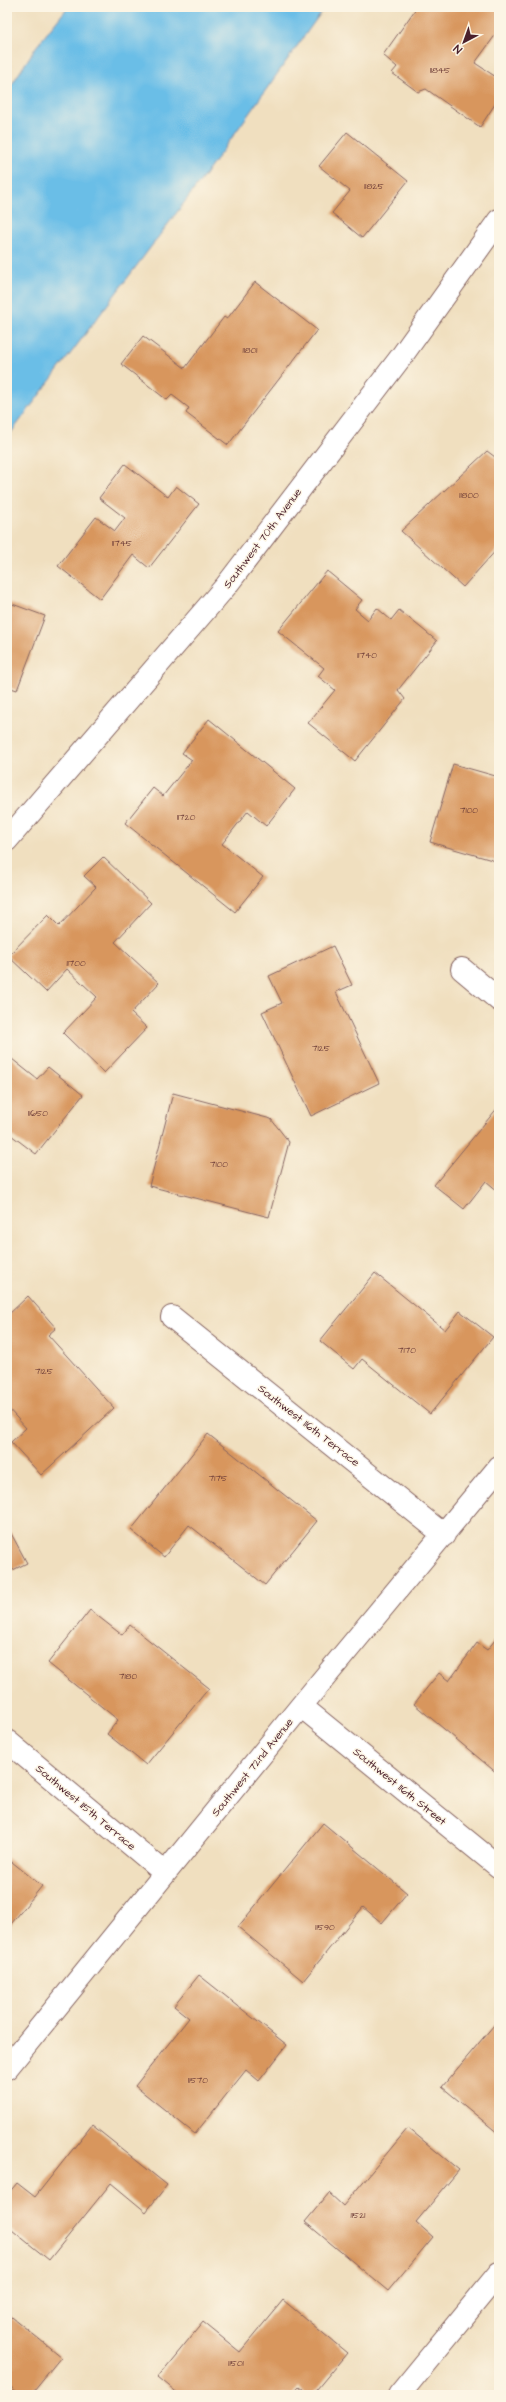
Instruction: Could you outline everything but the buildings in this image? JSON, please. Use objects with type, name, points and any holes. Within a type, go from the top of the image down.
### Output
[{"type":"street","name":"Southwest 70th Avenue","points":[[7,840],[226,586],[401,357],[499,220]]},
{"type":"street","points":[[462,969],[499,1000]]},
{"type":"street","name":"Southwest 116th Terrace","points":[[172,1317],[444,1535]]},
{"type":"street","name":"Southwest 72nd Avenue","points":[[7,2068],[301,1706],[499,1467]]},
{"type":"street","name":"Southwest 116th Street","points":[[301,1706],[499,1867]]},
{"type":"street","name":"Southwest 115th Terrace","points":[[7,1741],[165,1873]]},
{"type":"street","points":[[399,2395],[499,2273]]},
{"type":"water","points":[[68,7],[325,7],[208,171],[7,438],[7,92],[36,47]]}]
